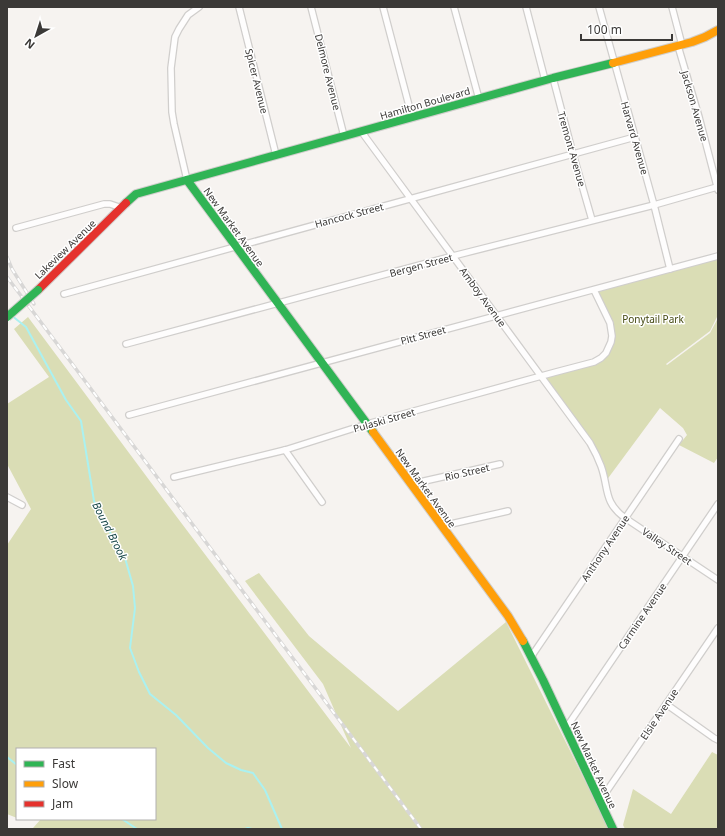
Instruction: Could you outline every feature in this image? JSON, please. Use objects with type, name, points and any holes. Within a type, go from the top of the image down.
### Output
[{"type":"main road","name":"Hamilton Boulevard","points":[[136,194],[549,79],[680,45],[703,38],[718,30]]},
{"type":"main road","name":"New Market Avenue","points":[[187,180],[508,616],[523,640],[543,680],[613,829]]},
{"type":"main road","name":"Lakeview Avenue","points":[[7,317],[38,290],[136,194]]},
{"type":"street","points":[[187,180],[172,112],[171,68],[175,37],[188,15],[199,7]]},
{"type":"street","name":"Spicer Avenue","points":[[238,7],[276,155]]},
{"type":"street","name":"Delmore Avenue","points":[[311,7],[344,136]]},
{"type":"street","points":[[383,7],[412,117]]},
{"type":"street","points":[[454,7],[479,99]]},
{"type":"street","name":"Tremont Avenue","points":[[526,7],[573,154],[592,220]]},
{"type":"street","name":"Harvard Avenue","points":[[599,7],[654,205],[670,269]]},
{"type":"street","name":"Jackson Avenue","points":[[672,7],[680,45],[718,189]]},
{"type":"street","name":"Amboy Avenue","points":[[361,131],[576,425]]},
{"type":"street","name":"Hancock Street","points":[[64,294],[635,137]]},
{"type":"street","name":"Bergen Street","points":[[126,344],[453,256],[718,189]]},
{"type":"street","points":[[16,228],[104,204],[110,204],[122,208]]},
{"type":"street","name":"Pitt Street","points":[[129,415],[718,256]]},
{"type":"street","name":"Pulaski Street","points":[[174,477],[285,450],[367,424],[594,362],[606,354],[612,336],[610,323],[594,290]]},
{"type":"street","name":"Valley Street","points":[[576,425],[594,450],[601,465],[608,497],[615,510],[718,580]]},
{"type":"street","name":"Anthony Avenue","points":[[531,657],[679,438]]},
{"type":"street","points":[[285,450],[322,502]]},
{"type":"street","name":"Rio Street","points":[[411,484],[500,464]]},
{"type":"street","points":[[7,497],[22,505]]},
{"type":"street","name":"Carmine Avenue","points":[[566,728],[718,504]]},
{"type":"street","points":[[442,526],[508,511]]},
{"type":"street","name":"Elsie Avenue","points":[[600,801],[718,628]]},
{"type":"street","points":[[666,704],[718,740]]},
{"type":"green space","name":"Ponytail Park","points":[[718,256],[718,315],[710,331],[666,364],[667,365],[710,333],[718,318],[718,457],[714,463],[679,445],[687,435],[683,428],[660,408],[606,481],[582,431],[542,377],[600,359],[613,333],[592,292]]},
{"type":"green space","points":[[28,317],[351,748],[323,684],[245,581],[259,573],[309,636],[398,711],[506,622],[609,829],[33,828],[40,820],[156,820],[156,748],[16,748],[16,818],[7,814],[7,545],[31,509],[7,464],[7,404],[49,377],[14,329]]},
{"type":"green space","points":[[712,752],[718,755],[718,829],[625,829],[623,825],[633,789],[671,814]]},
{"type":"waterway","name":"Bound Brook","points":[[11,315],[26,327],[66,400],[81,421],[94,501],[104,522],[125,558],[133,586],[135,608],[130,648],[139,672],[150,694],[176,715],[208,748],[226,763],[241,770],[253,773],[265,790],[282,829]]},
{"type":"waterway","points":[[7,757],[16,764]]},
{"type":"waterway","points":[[124,820],[137,829]]},
{"type":"waterway","points":[[245,829],[252,829]]},
{"type":"railway","points":[[7,257],[12,269],[34,304]]},
{"type":"railway","points":[[7,277],[421,829]]},
{"type":"traffic: fast","points":[[126,203],[136,194],[553,78],[613,63]]},
{"type":"traffic: fast","points":[[187,180],[373,432]]},
{"type":"traffic: fast","points":[[7,317],[38,290]]},
{"type":"traffic: fast","points":[[523,641],[613,829]]},
{"type":"traffic: slow","points":[[613,63],[692,42],[718,30]]},
{"type":"traffic: slow","points":[[373,432],[508,616],[523,641]]},
{"type":"traffic: jam","points":[[38,290],[126,203]]}]
